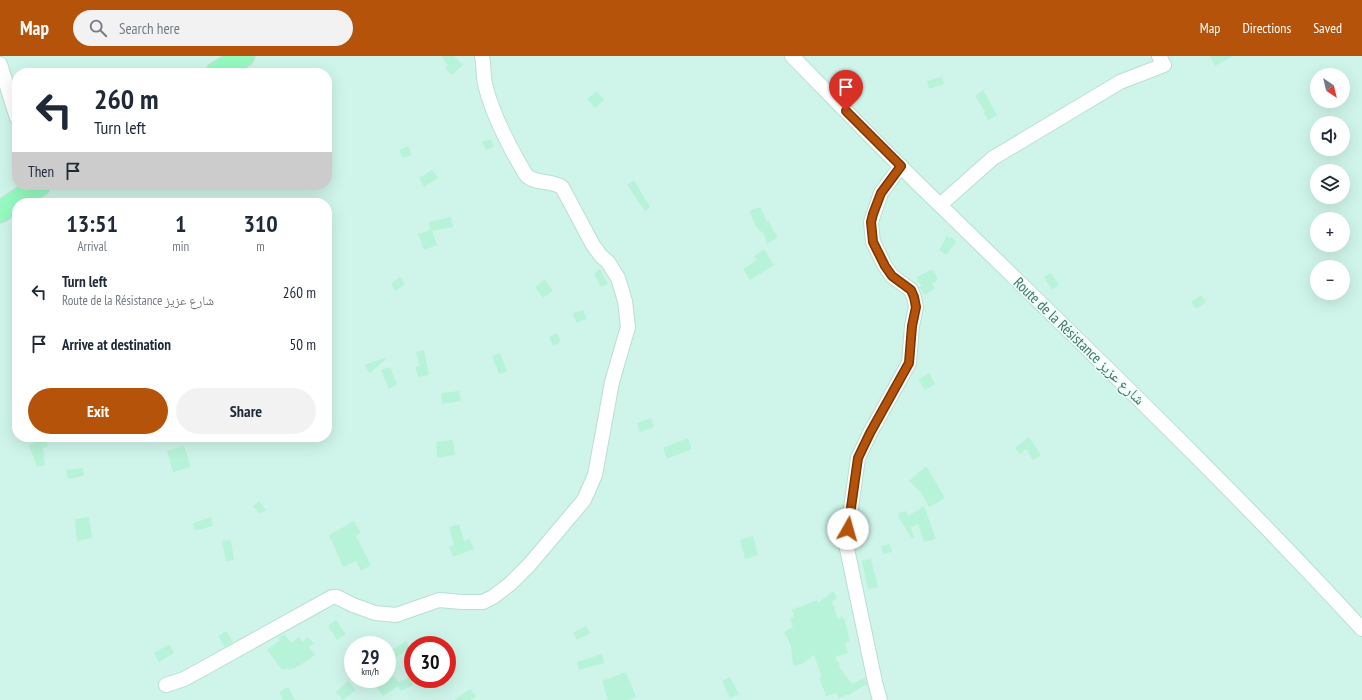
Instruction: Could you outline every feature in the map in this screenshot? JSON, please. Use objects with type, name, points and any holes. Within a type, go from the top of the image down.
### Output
[{"type":"highway","points":[[224,68],[244,56]]},
{"type":"highway","points":[[20,198],[32,190]]},
{"type":"highway","points":[[0,212],[12,204]]},
{"type":"street","points":[[166,685],[184,679],[332,597],[337,596],[353,605],[375,613],[396,615],[439,600],[483,602],[504,588],[520,574],[584,500],[595,475],[612,382],[628,327],[625,301],[618,278],[608,262],[601,256],[593,245],[562,187],[545,181],[536,181],[527,175],[509,146],[485,83],[482,56]]},
{"type":"street","name":"Route de la Résistance شارع عزيز","points":[[792,56],[940,205],[1074,334],[1220,479],[1312,574],[1362,629]]},
{"type":"street","points":[[940,205],[993,158],[1120,82],[1164,65],[1159,56]]},
{"type":"street","points":[[0,64],[12,102]]},
{"type":"street","points":[[880,700],[874,682],[846,544],[858,458],[870,433],[909,363],[912,326],[916,307],[914,297],[911,290],[892,276],[885,266],[873,242],[871,222],[881,193],[901,166]]},
{"type":"shaded area","points":[[0,56],[1362,56],[1362,700],[0,700]]},
{"type":"building","points":[[441,56],[454,56],[463,65],[452,75],[445,68],[448,65]]},
{"type":"building","points":[[1210,56],[1233,56],[1215,66]]},
{"type":"building","points":[[942,77],[944,84],[929,89],[927,81]]},
{"type":"building","points":[[983,90],[997,115],[988,120],[975,96]]},
{"type":"building","points":[[597,91],[604,100],[595,108],[587,99]]},
{"type":"building","points":[[491,139],[494,147],[486,150],[482,142]]},
{"type":"building","points":[[408,146],[412,155],[403,158],[399,150]]},
{"type":"building","points":[[432,170],[438,178],[424,187],[419,178]]},
{"type":"building","points":[[634,180],[650,207],[645,211],[627,185]]},
{"type":"building","points":[[760,207],[767,222],[769,220],[772,229],[778,237],[767,244],[764,234],[757,228],[749,211]]},
{"type":"building","points":[[451,217],[453,227],[432,231],[437,245],[424,250],[418,234],[430,230],[429,222]]},
{"type":"building","points":[[947,236],[952,237],[956,242],[946,255],[939,250]]},
{"type":"building","points":[[764,249],[774,265],[750,280],[743,269],[757,260],[754,256]]},
{"type":"building","points":[[600,269],[608,284],[601,287],[594,274]]},
{"type":"building","points":[[932,269],[937,277],[937,280],[932,284],[935,288],[925,295],[919,287],[922,285],[917,282],[917,277]]},
{"type":"building","points":[[1051,273],[1059,285],[1052,290],[1044,277]]},
{"type":"building","points":[[400,277],[405,284],[395,291],[391,283]]},
{"type":"building","points":[[545,279],[553,291],[543,298],[535,287]]},
{"type":"building","points":[[1201,295],[1206,302],[1196,309],[1191,302]]},
{"type":"building","points":[[583,310],[587,319],[576,323],[573,313]]},
{"type":"building","points":[[557,333],[561,342],[553,346],[549,337]]},
{"type":"building","points":[[424,350],[429,375],[418,377],[415,367],[420,366],[416,352]]},
{"type":"building","points":[[500,353],[507,371],[499,374],[492,356]]},
{"type":"building","points":[[388,357],[370,373],[364,365]]},
{"type":"building","points":[[390,367],[397,384],[389,389],[381,370]]},
{"type":"building","points":[[929,373],[935,384],[925,390],[918,380]]},
{"type":"building","points":[[459,391],[461,401],[442,404],[441,393]]},
{"type":"building","points":[[651,418],[654,427],[640,432],[637,423]]},
{"type":"building","points":[[1029,437],[1041,455],[1033,460],[1026,449],[1020,454],[1015,448]]},
{"type":"building","points":[[688,438],[692,449],[667,459],[663,448]]},
{"type":"building","points":[[453,440],[455,455],[437,458],[436,442]]},
{"type":"building","points":[[46,442],[48,446],[43,448],[45,465],[37,467],[29,445]]},
{"type":"building","points":[[184,446],[191,467],[173,472],[167,451]]},
{"type":"building","points":[[926,466],[945,498],[929,507],[920,491],[909,481]]},
{"type":"building","points":[[83,468],[84,476],[68,479],[66,470]]},
{"type":"building","points":[[259,501],[266,510],[260,514],[253,506]]},
{"type":"building","points":[[924,506],[936,539],[924,542],[918,524],[911,527],[914,538],[912,539],[899,518],[898,513],[906,511],[908,516]]},
{"type":"building","points":[[89,517],[92,538],[77,541],[75,519]]},
{"type":"building","points":[[211,517],[213,526],[195,531],[193,523]]},
{"type":"building","points":[[354,521],[361,533],[356,536],[371,565],[361,571],[356,561],[343,567],[329,535]]},
{"type":"building","points":[[459,524],[464,541],[470,539],[474,549],[453,557],[449,547],[454,545],[449,527]]},
{"type":"building","points":[[753,536],[758,555],[745,559],[740,540]]},
{"type":"building","points":[[231,540],[234,560],[226,561],[222,541]]},
{"type":"building","points":[[890,544],[892,552],[883,554],[881,546]]},
{"type":"building","points":[[871,559],[878,587],[868,589],[862,561]]},
{"type":"building","points":[[833,591],[837,597],[832,602],[838,619],[842,616],[845,621],[850,641],[845,643],[848,653],[835,657],[840,666],[839,667],[852,684],[865,678],[867,684],[850,694],[838,698],[837,693],[826,696],[819,677],[822,677],[814,655],[802,664],[793,666],[791,646],[784,632],[793,627],[790,618],[794,617],[792,610],[817,600],[818,603]]},
{"type":"building","points":[[336,620],[346,634],[337,640],[328,626]]},
{"type":"building","points":[[586,626],[590,633],[577,640],[573,633]]},
{"type":"building","points":[[226,631],[233,642],[225,647],[218,636]]},
{"type":"building","points":[[285,634],[291,643],[299,637],[303,642],[307,637],[314,643],[309,647],[315,655],[299,666],[289,670],[288,668],[282,670],[267,650],[280,640],[278,638]]},
{"type":"building","points":[[404,642],[404,652],[396,657],[396,647]]},
{"type":"building","points":[[169,644],[174,653],[159,662],[154,653]]},
{"type":"building","points":[[602,654],[604,663],[579,670],[577,662]]},
{"type":"building","points":[[626,672],[636,697],[628,700],[608,700],[602,681]]},
{"type":"building","points":[[730,677],[739,694],[730,698],[722,681]]},
{"type":"building","points":[[396,679],[399,682],[404,680],[404,688],[407,688],[401,691],[398,686],[396,687]]},
{"type":"building","points":[[344,685],[344,688],[354,688],[356,690],[343,700],[336,692]]},
{"type":"building","points":[[288,687],[295,700],[283,700],[279,692]]},
{"type":"building","points":[[377,688],[395,688],[383,696]]},
{"type":"building","points":[[470,689],[476,696],[470,700],[454,700]]},
{"type":"route","points":[[846,111],[901,166],[881,193],[873,214],[871,222],[873,242],[885,266],[892,276],[911,290],[916,307],[912,326],[909,363],[870,433],[858,458],[848,529]]}]
